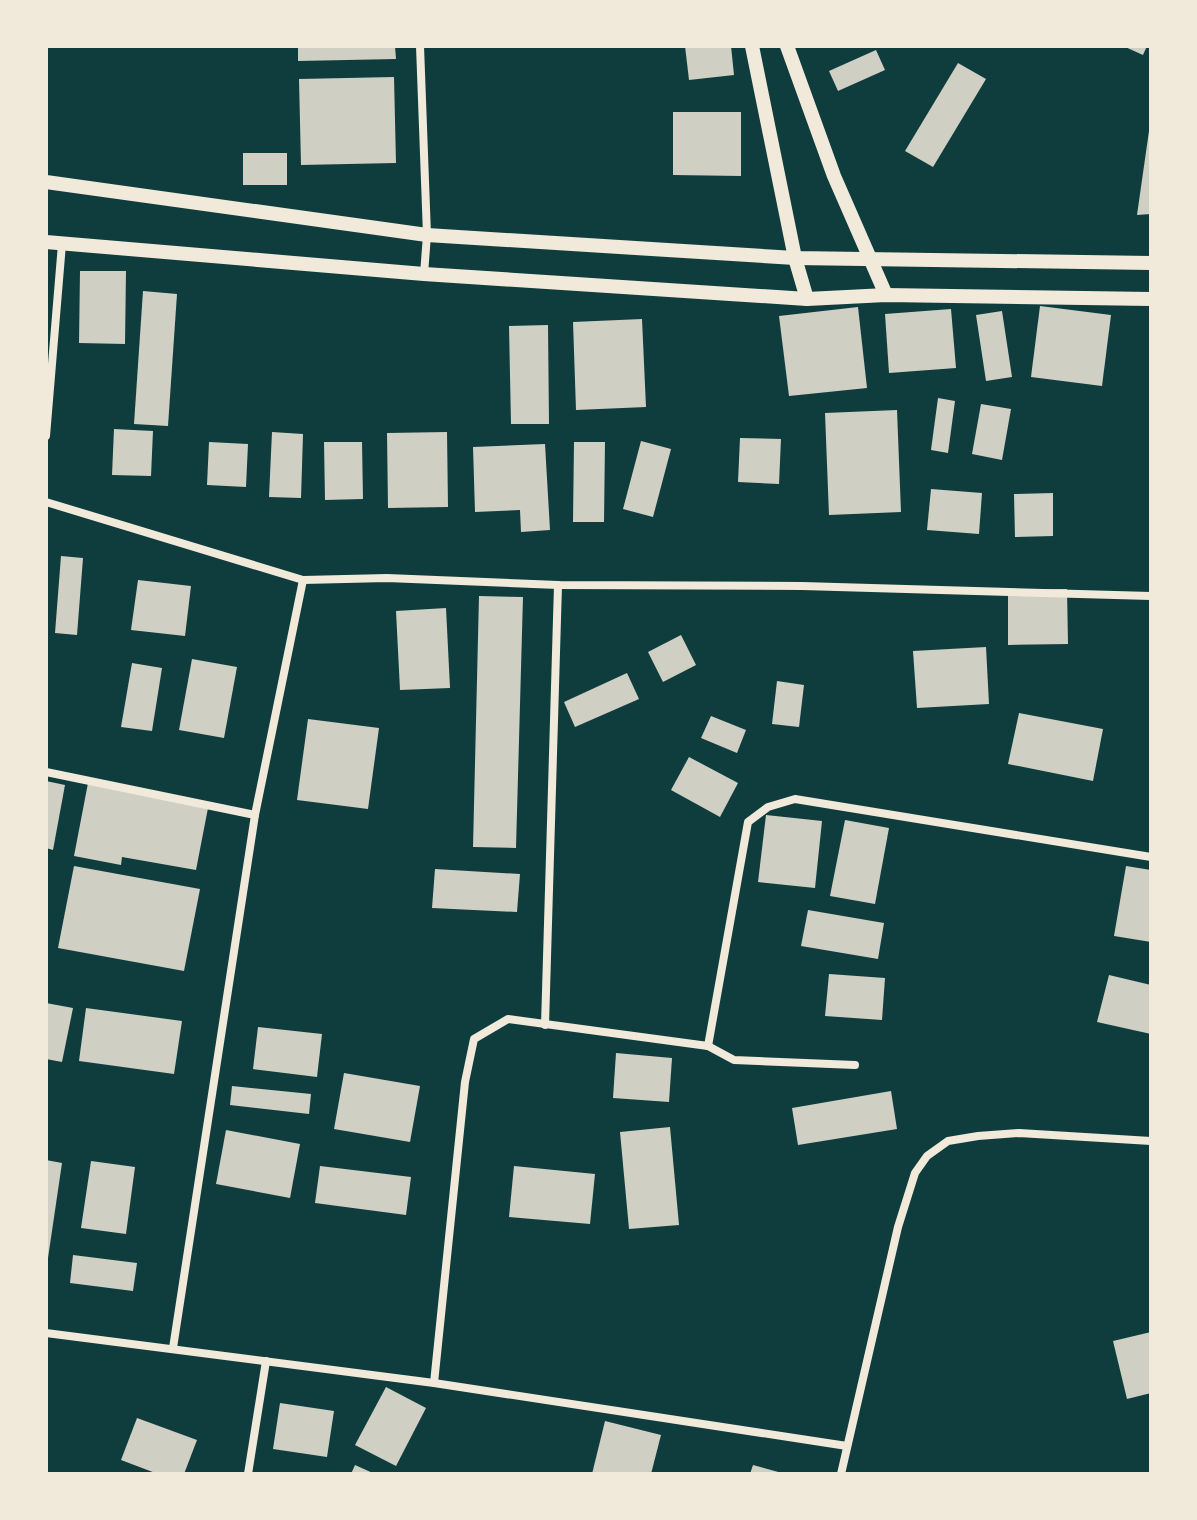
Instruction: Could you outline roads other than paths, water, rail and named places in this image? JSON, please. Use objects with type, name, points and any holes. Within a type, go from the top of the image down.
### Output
[{"type":"street","points":[[420,46],[427,235],[424,274]]},
{"type":"street","points":[[752,46],[795,258],[807,299]]},
{"type":"street","points":[[787,46],[834,176],[886,295]]},
{"type":"street","points":[[46,182],[427,235],[795,258],[871,256],[1151,263]]},
{"type":"street","points":[[46,242],[424,274],[807,299],[886,295],[1151,299]]},
{"type":"street","points":[[46,436],[62,244]]},
{"type":"street","points":[[46,502],[303,580],[387,578],[558,585],[802,586],[1151,596]]},
{"type":"street","points":[[173,1348],[255,815],[303,580]]},
{"type":"street","points":[[545,1025],[558,585]]},
{"type":"street","points":[[46,772],[255,815]]},
{"type":"street","points":[[708,1046],[748,822],[768,807],[795,799],[1151,857]]},
{"type":"street","points":[[434,1383],[465,1082],[474,1039],[508,1019],[708,1046],[734,1060],[855,1065]]},
{"type":"street","points":[[841,1474],[898,1227],[915,1173],[927,1156],[948,1141],[1019,1133],[1151,1141]]},
{"type":"street","points":[[46,1333],[434,1383],[847,1446]]},
{"type":"street","points":[[248,1474],[266,1361]]}]
